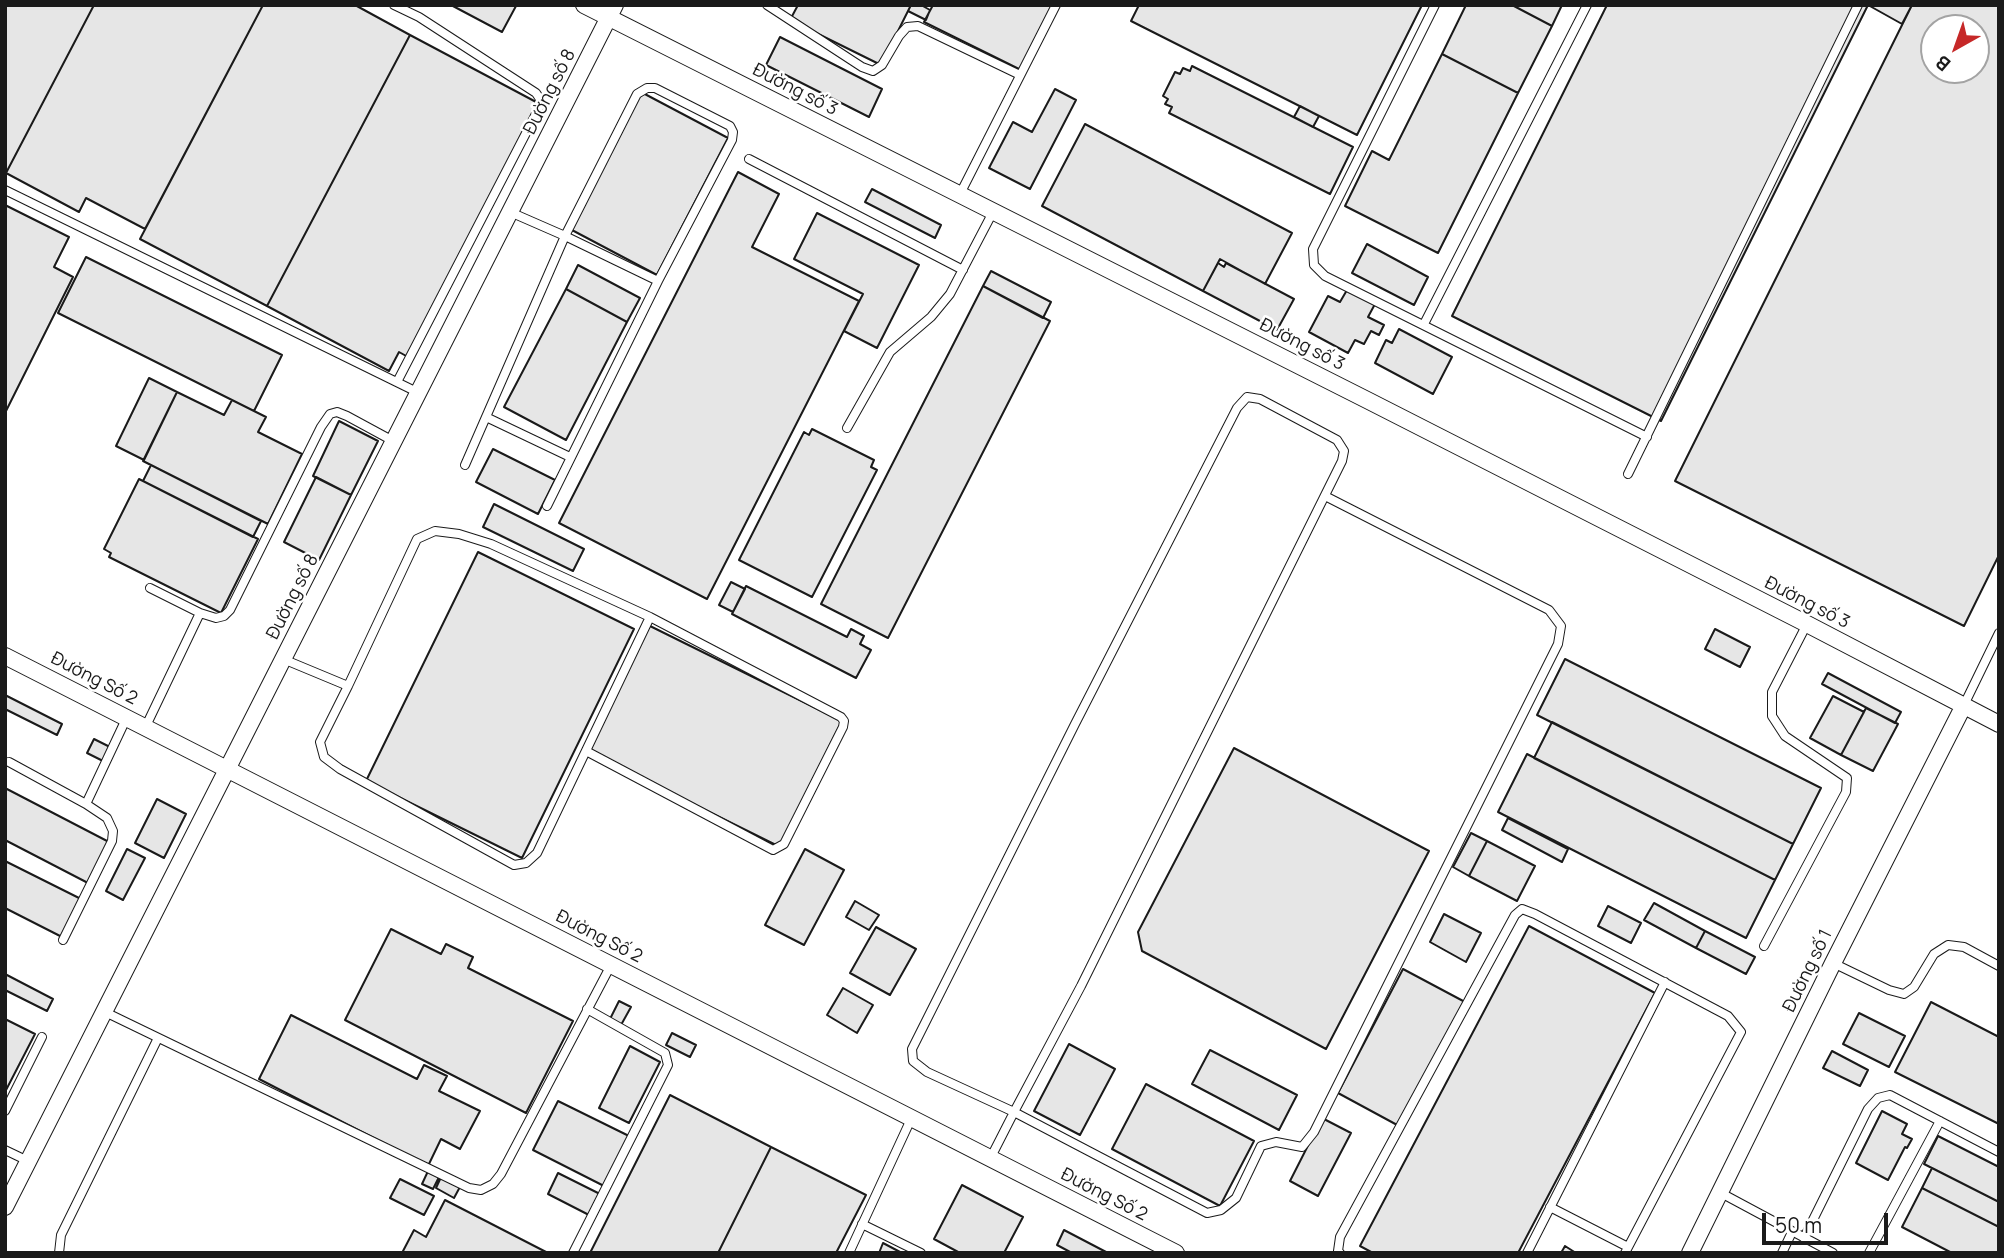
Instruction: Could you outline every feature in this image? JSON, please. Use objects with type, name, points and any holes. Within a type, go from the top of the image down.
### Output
[{"type":"street","name":"Đường số 3","points":[[584,5],[612,12],[960,194],[1999,724]]},
{"type":"street","name":"Đường số 8","points":[[5,1207],[612,12]]},
{"type":"street","name":"Đường Số 2","points":[[5,656],[1176,1253]]},
{"type":"street","name":"Đường số 1","points":[[1690,1253],[1833,962],[1963,707]]},
{"type":"lane","points":[[394,5],[419,17],[536,93],[540,99],[539,108],[397,382]]},
{"type":"lane","points":[[767,5],[851,60],[873,71],[882,65],[907,27],[918,26],[1020,75]]},
{"type":"lane","points":[[960,194],[1056,5]]},
{"type":"lane","points":[[1435,5],[1313,249],[1314,265],[1325,276],[1647,437]]},
{"type":"lane","points":[[1424,324],[1587,5]]},
{"type":"lane","points":[[1628,474],[1858,5]]},
{"type":"lane","points":[[466,465],[565,236],[637,94],[647,88],[655,88],[669,94],[730,126],[732,139],[658,281],[547,506]]},
{"type":"lane","points":[[748,159],[963,270]]},
{"type":"lane","points":[[5,190],[418,393]]},
{"type":"lane","points":[[847,428],[890,352],[931,317],[950,294],[994,210]]},
{"type":"lane","points":[[510,212],[658,281]]},
{"type":"lane","points":[[990,1160],[1014,1112],[1080,986],[1342,461],[1344,451],[1338,440],[1260,399],[1247,397],[1237,408],[1081,712],[912,1049],[913,1061],[927,1072],[1014,1112],[1207,1213],[1221,1210],[1236,1198],[1261,1146],[1276,1142],[1302,1147],[1320,1120],[1552,657],[1558,644],[1561,626],[1549,610],[1325,496]]},
{"type":"lane","points":[[150,588],[200,614],[216,618],[224,616],[230,610],[321,427],[330,414],[337,412],[348,416],[395,442]]},
{"type":"lane","points":[[486,417],[570,457]]},
{"type":"lane","points":[[586,751],[773,850],[784,844],[843,727],[844,720],[650,617],[491,544],[459,534],[435,531],[417,539],[320,742],[324,757],[340,769],[514,865],[526,863],[537,853],[650,617]]},
{"type":"lane","points":[[145,728],[200,614]]},
{"type":"lane","points":[[1764,946],[1846,792],[1847,778],[1785,736],[1773,716],[1772,692],[1807,624]]},
{"type":"lane","points":[[1963,707],[1999,633]]},
{"type":"lane","points":[[283,659],[348,686]]},
{"type":"lane","points":[[86,804],[127,717]]},
{"type":"lane","points":[[9,762],[86,804],[107,818],[113,831],[112,841],[63,940]]},
{"type":"lane","points":[[1340,1253],[1340,1237],[1516,915],[1522,909],[1728,1016],[1741,1032],[1627,1250],[1550,1207]]},
{"type":"lane","points":[[1833,962],[1889,990],[1904,994],[1914,988],[1934,954],[1948,945],[1964,947],[1999,966]]},
{"type":"lane","points":[[104,1012],[469,1188],[481,1190],[493,1184],[501,1174],[611,965]]},
{"type":"lane","points":[[1527,1253],[1665,982]]},
{"type":"lane","points":[[573,1253],[668,1065],[664,1053],[587,1009]]},
{"type":"lane","points":[[5,1111],[42,1037]]},
{"type":"lane","points":[[59,1253],[61,1235],[158,1038]]},
{"type":"lane","points":[[1804,1238],[1868,1109],[1878,1098],[1890,1094],[1999,1152]]},
{"type":"lane","points":[[849,1253],[912,1117]]},
{"type":"lane","points":[[1869,1253],[1940,1121]]},
{"type":"lane","points":[[5,1150],[28,1161]]},
{"type":"lane","points":[[1721,1193],[1833,1253]]},
{"type":"lane","points":[[862,1224],[921,1253]]},
{"type":"lane","points":[[1782,1253],[1792,1232]]},
{"type":"building","points":[[5,5],[94,5],[6,173],[5,173]]},
{"type":"building","points":[[94,5],[263,5],[145,229],[86,198],[79,212],[6,173]]},
{"type":"building","points":[[263,5],[355,5],[410,35],[267,306],[140,239]]},
{"type":"building","points":[[451,5],[514,5],[516,6],[502,32]]},
{"type":"building","points":[[798,5],[911,5],[881,65],[790,20]]},
{"type":"building","points":[[911,5],[921,5],[930,10],[926,20],[908,11]]},
{"type":"building","points":[[933,5],[1054,5],[1021,70],[924,22]]},
{"type":"building","points":[[1139,5],[1422,5],[1357,135],[1131,21]]},
{"type":"building","points":[[1466,5],[1512,5],[1552,26],[1518,93],[1442,54]]},
{"type":"building","points":[[1512,5],[1562,5],[1552,26]]},
{"type":"building","points":[[1607,5],[1868,5],[1661,421],[1452,316]]},
{"type":"building","points":[[1868,5],[1912,5],[1902,24]]},
{"type":"building","points":[[1912,5],[1999,5],[1999,555],[1964,626],[1675,481]]},
{"type":"building","points":[[410,35],[538,103],[408,357],[399,352],[389,371],[267,306]]},
{"type":"building","points":[[780,37],[882,89],[869,117],[766,65]]},
{"type":"building","points":[[1442,54],[1518,93],[1438,253],[1345,206],[1372,151],[1389,160]]},
{"type":"building","points":[[1192,66],[1353,147],[1330,194],[1169,113],[1172,107],[1165,104],[1168,99],[1163,96],[1175,72],[1180,74],[1183,68],[1190,71]]},
{"type":"building","points":[[1055,89],[1076,100],[1030,189],[989,168],[1013,122],[1032,132]]},
{"type":"building","points":[[641,92],[728,138],[657,275],[570,229]]},
{"type":"building","points":[[1300,106],[1319,116],[1313,127],[1294,117]]},
{"type":"building","points":[[1085,124],[1292,233],[1265,284],[1220,259],[1203,291],[1042,206]]},
{"type":"building","points":[[738,172],[779,194],[752,247],[859,301],[707,599],[559,523]]},
{"type":"building","points":[[872,189],[941,225],[935,238],[865,202]]},
{"type":"building","points":[[5,205],[69,237],[54,267],[73,277],[5,413]]},
{"type":"building","points":[[817,213],[919,265],[877,348],[844,331],[863,294],[794,259]]},
{"type":"building","points":[[1367,244],[1428,277],[1414,305],[1352,273]]},
{"type":"building","points":[[86,257],[282,355],[254,411],[58,313]]},
{"type":"building","points":[[1218,263],[1224,267],[1226,263],[1294,299],[1277,330],[1203,291]]},
{"type":"building","points":[[578,265],[640,298],[627,322],[566,289]]},
{"type":"building","points":[[991,271],[1051,302],[1043,318],[983,286]]},
{"type":"building","points":[[983,286],[1050,321],[888,638],[821,604]]},
{"type":"building","points":[[566,289],[627,322],[566,440],[504,407]]},
{"type":"building","points":[[1347,290],[1375,304],[1368,317],[1384,325],[1379,335],[1371,331],[1364,344],[1355,340],[1348,353],[1309,332],[1328,296],[1340,302]]},
{"type":"building","points":[[1399,329],[1452,357],[1433,394],[1375,363],[1386,340],[1392,343]]},
{"type":"building","points":[[149,378],[177,392],[144,460],[116,446]]},
{"type":"building","points":[[177,392],[224,415],[232,400],[266,417],[258,432],[302,454],[268,524],[143,461]]},
{"type":"building","points":[[339,421],[378,441],[351,495],[313,476]]},
{"type":"building","points":[[812,429],[874,460],[871,467],[877,470],[812,597],[739,560],[804,432],[809,435]]},
{"type":"building","points":[[493,449],[555,480],[538,514],[476,482]]},
{"type":"building","points":[[151,465],[261,521],[253,537],[143,481]]},
{"type":"building","points":[[316,477],[351,495],[319,560],[284,542]]},
{"type":"building","points":[[139,479],[258,539],[221,613],[109,557],[111,553],[104,549]]},
{"type":"building","points":[[494,504],[584,549],[573,571],[483,527]]},
{"type":"building","points":[[478,552],[634,629],[522,858],[366,781]]},
{"type":"building","points":[[731,582],[745,589],[733,612],[719,605]]},
{"type":"building","points":[[746,586],[847,637],[851,629],[864,636],[860,644],[871,650],[856,678],[732,614]]},
{"type":"building","points":[[648,625],[842,721],[780,847],[586,751]]},
{"type":"building","points":[[1715,629],[1750,647],[1740,667],[1705,649]]},
{"type":"building","points":[[1565,659],[1821,788],[1793,844],[1537,715]]},
{"type":"building","points":[[1828,673],[1901,712],[1895,723],[1822,684]]},
{"type":"building","points":[[5,695],[62,724],[57,735],[5,709]]},
{"type":"building","points":[[1833,696],[1864,712],[1841,755],[1810,738]]},
{"type":"building","points":[[1866,708],[1898,724],[1873,771],[1841,755]]},
{"type":"building","points":[[1552,722],[1793,844],[1775,880],[1534,758]]},
{"type":"building","points":[[94,739],[110,747],[103,761],[87,753]]},
{"type":"building","points":[[1234,748],[1429,851],[1326,1049],[1142,951],[1138,932]]},
{"type":"building","points":[[1527,754],[1775,880],[1746,938],[1498,812]]},
{"type":"building","points":[[5,788],[109,842],[88,883],[5,840]]},
{"type":"building","points":[[157,799],[186,814],[164,858],[135,843]]},
{"type":"building","points":[[1508,818],[1568,849],[1562,862],[1502,830]]},
{"type":"building","points":[[1471,833],[1487,841],[1469,876],[1453,867]]},
{"type":"building","points":[[1487,841],[1535,866],[1517,901],[1469,876]]},
{"type":"building","points":[[127,849],[145,858],[123,900],[106,891]]},
{"type":"building","points":[[805,849],[844,870],[804,945],[765,925]]},
{"type":"building","points":[[5,861],[81,899],[62,937],[5,908]]},
{"type":"building","points":[[855,901],[879,915],[869,930],[846,917]]},
{"type":"building","points":[[1654,903],[1705,931],[1696,948],[1644,920]]},
{"type":"building","points":[[1608,906],[1641,923],[1631,943],[1598,926]]},
{"type":"building","points":[[1444,914],[1481,933],[1466,962],[1430,942]]},
{"type":"building","points":[[1529,926],[1655,993],[1518,1253],[1373,1253],[1360,1246]]},
{"type":"building","points":[[876,927],[916,949],[890,995],[850,973]]},
{"type":"building","points":[[391,929],[441,954],[446,944],[473,957],[468,968],[573,1021],[526,1113],[345,1020]]},
{"type":"building","points":[[1705,931],[1755,957],[1746,974],[1696,948]]},
{"type":"building","points":[[1403,969],[1465,1002],[1399,1126],[1338,1093]]},
{"type":"building","points":[[5,974],[53,999],[47,1011],[5,990]]},
{"type":"building","points":[[843,988],[873,1005],[857,1033],[827,1015]]},
{"type":"building","points":[[619,1001],[631,1007],[621,1025],[610,1019]]},
{"type":"building","points":[[1931,1002],[1999,1037],[1999,1124],[1895,1072]]},
{"type":"building","points":[[1859,1013],[1905,1036],[1889,1067],[1843,1044]]},
{"type":"building","points":[[291,1015],[417,1079],[424,1065],[447,1076],[439,1091],[480,1111],[460,1149],[441,1139],[428,1166],[259,1079]]},
{"type":"building","points":[[5,1019],[35,1034],[5,1092]]},
{"type":"building","points":[[672,1033],[696,1045],[690,1057],[666,1045]]},
{"type":"building","points":[[1069,1044],[1115,1069],[1080,1135],[1034,1111]]},
{"type":"building","points":[[630,1046],[660,1062],[629,1123],[599,1108]]},
{"type":"building","points":[[1210,1050],[1297,1095],[1279,1130],[1192,1084]]},
{"type":"building","points":[[1832,1051],[1868,1070],[1860,1086],[1823,1068]]},
{"type":"building","points":[[1146,1084],[1254,1141],[1220,1206],[1112,1149]]},
{"type":"building","points":[[670,1095],[771,1147],[718,1253],[590,1253]]},
{"type":"building","points":[[558,1101],[629,1136],[604,1186],[533,1150]]},
{"type":"building","points":[[1882,1111],[1907,1124],[1902,1134],[1912,1139],[1888,1180],[1856,1163]]},
{"type":"building","points":[[1322,1118],[1351,1133],[1318,1196],[1290,1181]]},
{"type":"building","points":[[1938,1136],[1999,1167],[1999,1202],[1924,1164]]},
{"type":"building","points":[[771,1147],[866,1195],[836,1253],[718,1253]]},
{"type":"building","points":[[1932,1168],[1999,1202],[1999,1227],[1922,1188]]},
{"type":"building","points":[[429,1169],[440,1175],[433,1189],[422,1184]]},
{"type":"building","points":[[558,1173],[600,1194],[589,1215],[548,1194]]},
{"type":"building","points":[[442,1175],[461,1185],[454,1198],[436,1188]]},
{"type":"building","points":[[400,1179],[434,1196],[424,1215],[390,1198]]},
{"type":"building","points":[[962,1185],[1023,1217],[1004,1253],[960,1253],[934,1239]]},
{"type":"building","points":[[1922,1188],[1999,1227],[1999,1253],[1952,1253],[1902,1227]]},
{"type":"building","points":[[445,1200],[548,1253],[402,1253],[414,1230],[426,1237]]},
{"type":"building","points":[[1064,1230],[1108,1253],[1072,1253],[1057,1245]]},
{"type":"building","points":[[883,1243],[902,1253],[879,1253]]},
{"type":"building","points":[[1565,1246],[1576,1253],[1561,1253]]}]
